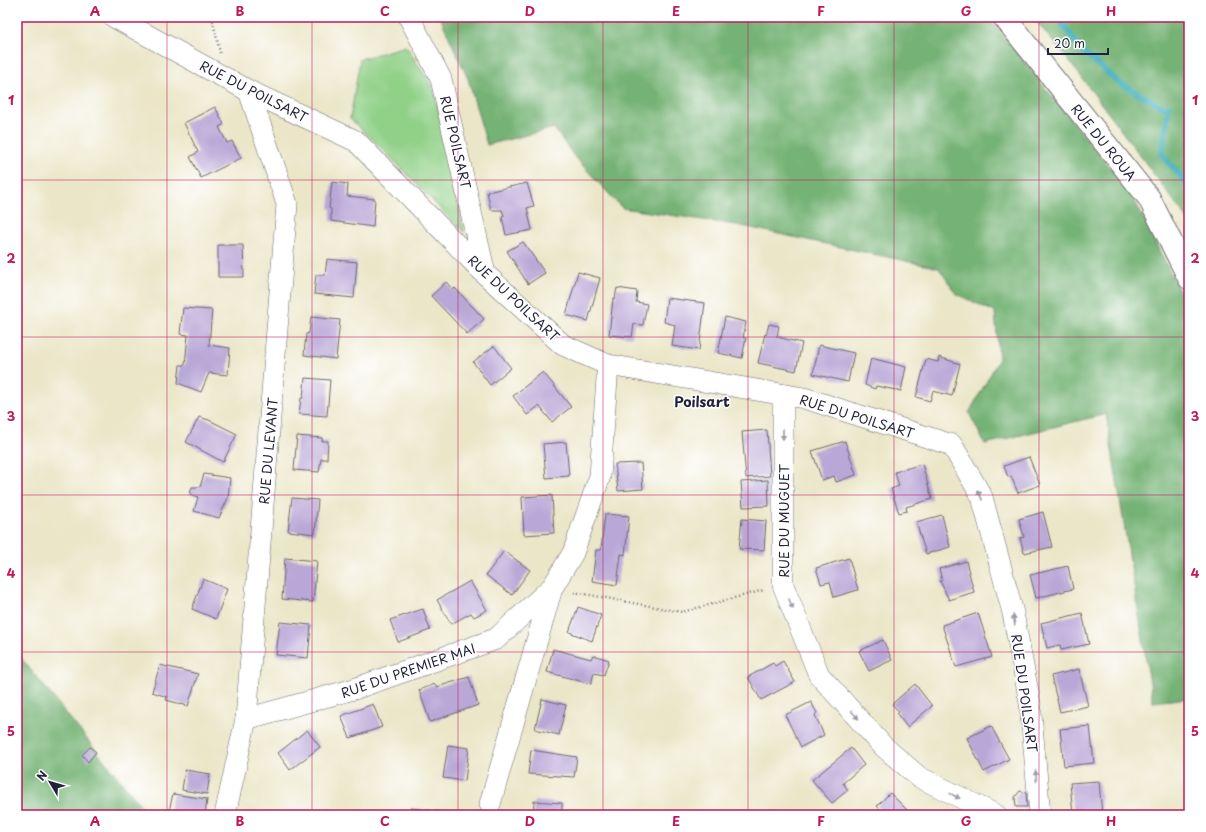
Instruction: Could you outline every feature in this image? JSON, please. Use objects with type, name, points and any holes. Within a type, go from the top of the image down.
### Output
[{"type":"street","name":"RUE DU POILSART","points":[[114,17],[249,91],[356,141],[485,274],[563,345],[608,365],[804,398],[952,445],[982,497],[1013,613],[1030,703],[1040,815]]},
{"type":"street","name":"RUE POILSART","points":[[409,17],[441,79],[485,274]]},
{"type":"street","name":"RUE DU ROUA","points":[[1004,17],[1149,198],[1189,278]]},
{"type":"street","name":"RUE DU LEVANT","points":[[225,815],[246,719],[287,204],[249,91]]},
{"type":"street","name":"RUE DU PREMIER MAI","points":[[490,804],[552,588],[572,553],[600,476],[608,365]]},
{"type":"street","name":"RUE DU MUGUET","points":[[783,395],[783,585],[819,675],[884,747],[920,777],[996,815]]},
{"type":"street","name":"RUE DU PREMIER MAI","points":[[246,719],[354,689],[496,639],[552,588]]},
{"type":"path","points":[[212,17],[220,48],[220,75]]},
{"type":"path","points":[[552,588],[682,612],[783,585]]},
{"type":"green space","points":[[440,17],[988,17],[1133,197],[1189,311],[1189,698],[1153,702],[1106,414],[985,444],[969,413],[999,359],[995,312],[956,294],[939,268],[737,225],[622,208],[573,155],[554,128],[487,145],[468,79]]},
{"type":"green space","points":[[1033,17],[1189,17],[1189,221],[1073,66]]},
{"type":"green space","points":[[406,46],[434,90],[464,232],[380,146],[350,119],[360,59]]},
{"type":"green space","points":[[17,653],[146,812],[148,815],[17,815]]},
{"type":"building","points":[[215,107],[224,124],[219,127],[227,143],[232,141],[241,158],[201,178],[190,157],[198,152],[184,123]]},
{"type":"building","points":[[332,182],[348,184],[347,196],[375,199],[373,227],[331,221],[331,209],[329,208]]},
{"type":"building","points":[[527,183],[534,206],[527,208],[532,230],[506,235],[502,210],[491,210],[487,192]]},
{"type":"building","points":[[523,242],[545,273],[528,284],[507,251]]},
{"type":"building","points":[[218,245],[243,245],[244,277],[218,277]]},
{"type":"building","points":[[327,259],[357,262],[354,298],[314,294],[316,275],[325,275]]},
{"type":"building","points":[[578,272],[600,278],[588,321],[566,315]]},
{"type":"building","points":[[446,282],[453,290],[455,288],[484,319],[467,334],[431,296]]},
{"type":"building","points":[[617,288],[637,291],[636,302],[647,304],[643,325],[634,324],[632,337],[609,335],[613,299],[615,298]]},
{"type":"building","points":[[667,298],[705,303],[699,350],[672,346],[675,325],[664,322]]},
{"type":"building","points":[[183,308],[212,310],[209,345],[230,348],[228,375],[209,373],[201,392],[178,383],[180,365],[185,365],[188,335],[180,334]]},
{"type":"building","points":[[311,317],[340,320],[336,359],[304,355],[306,334],[309,333]]},
{"type":"building","points":[[725,317],[746,322],[743,338],[746,338],[742,358],[718,353]]},
{"type":"building","points":[[769,324],[779,326],[777,337],[802,343],[796,371],[758,363]]},
{"type":"building","points":[[819,345],[854,353],[848,382],[813,374]]},
{"type":"building","points":[[494,346],[511,368],[490,385],[473,362]]},
{"type":"building","points":[[939,357],[960,364],[952,396],[933,391],[930,401],[916,397],[926,359],[938,362]]},
{"type":"building","points":[[871,358],[906,367],[901,391],[876,386],[875,389],[865,385]]},
{"type":"building","points":[[543,372],[571,407],[552,422],[539,406],[527,415],[513,396]]},
{"type":"building","points":[[305,378],[330,380],[327,416],[299,414],[301,398],[303,398]]},
{"type":"building","points":[[199,417],[209,420],[237,434],[223,462],[186,442]]},
{"type":"building","points":[[767,430],[770,476],[746,478],[742,432]]},
{"type":"building","points":[[297,436],[322,438],[322,441],[328,441],[327,459],[321,459],[319,472],[294,470]]},
{"type":"building","points":[[845,441],[856,475],[836,482],[834,476],[822,480],[812,451]]},
{"type":"building","points":[[566,442],[569,476],[546,478],[543,444]]},
{"type":"building","points":[[1029,457],[1040,485],[1018,493],[1011,476],[1008,477],[1004,466]]},
{"type":"building","points":[[641,463],[643,489],[618,491],[615,464]]},
{"type":"building","points":[[922,464],[932,499],[906,507],[907,511],[899,513],[891,489],[899,486],[895,472]]},
{"type":"building","points":[[204,474],[230,478],[228,498],[219,518],[194,511],[198,497],[190,494],[192,487],[200,487]]},
{"type":"building","points":[[768,480],[769,506],[743,507],[741,482]]},
{"type":"building","points":[[552,495],[554,533],[524,535],[522,497]]},
{"type":"building","points":[[292,498],[318,500],[315,534],[288,531]]},
{"type":"building","points":[[1043,512],[1052,547],[1024,553],[1020,538],[1024,537],[1019,519]]},
{"type":"building","points":[[605,514],[629,516],[625,555],[621,554],[617,585],[592,581],[596,550],[601,550]]},
{"type":"building","points":[[942,515],[950,547],[926,554],[916,522]]},
{"type":"building","points":[[742,519],[766,521],[764,550],[739,549]]},
{"type":"building","points":[[504,551],[530,570],[512,595],[486,575]]},
{"type":"building","points":[[285,558],[317,561],[313,602],[282,599]]},
{"type":"building","points":[[849,558],[858,590],[834,597],[830,582],[821,584],[816,568]]},
{"type":"building","points":[[966,561],[974,592],[949,600],[940,581],[942,580],[939,569]]},
{"type":"building","points":[[1068,566],[1073,589],[1036,598],[1030,575]]},
{"type":"building","points":[[203,579],[227,589],[216,619],[192,609]]},
{"type":"building","points":[[470,581],[487,610],[474,617],[471,613],[451,624],[437,600]]},
{"type":"building","points":[[578,607],[601,615],[592,641],[569,632]]},
{"type":"building","points":[[423,609],[430,630],[398,642],[390,620]]},
{"type":"building","points":[[978,613],[992,657],[956,667],[942,625]]},
{"type":"building","points":[[1082,613],[1089,644],[1061,650],[1060,645],[1047,648],[1041,623]]},
{"type":"building","points":[[280,622],[311,625],[308,658],[276,655]]},
{"type":"building","points":[[883,640],[892,660],[869,671],[859,651]]},
{"type":"building","points":[[553,649],[591,659],[593,655],[609,660],[604,675],[594,673],[591,684],[547,672]]},
{"type":"building","points":[[783,661],[795,682],[761,700],[748,677],[773,663],[775,666]]},
{"type":"building","points":[[160,665],[198,674],[188,706],[166,700],[167,697],[152,692]]},
{"type":"building","points":[[1079,669],[1088,706],[1060,712],[1051,676]]},
{"type":"building","points":[[469,677],[478,705],[430,722],[419,690],[435,684],[437,687]]},
{"type":"building","points":[[915,684],[932,706],[907,727],[897,714],[899,712],[892,704]]},
{"type":"building","points":[[542,699],[566,705],[559,735],[535,729]]},
{"type":"building","points":[[811,702],[817,713],[815,715],[824,735],[801,747],[785,715]]},
{"type":"building","points":[[373,704],[382,727],[350,738],[341,716]]},
{"type":"building","points":[[991,726],[1009,759],[984,772],[967,738]]},
{"type":"building","points":[[1090,726],[1094,763],[1064,766],[1060,729]]},
{"type":"building","points":[[307,730],[320,747],[290,770],[278,753]]},
{"type":"building","points":[[448,745],[469,748],[465,781],[443,778]]},
{"type":"building","points":[[90,747],[96,752],[88,762],[82,755]]},
{"type":"building","points":[[851,748],[864,765],[843,783],[848,790],[832,803],[812,780]]},
{"type":"building","points":[[531,750],[577,757],[574,777],[528,774]]},
{"type":"building","points":[[185,770],[210,774],[207,794],[182,790]]},
{"type":"building","points":[[1099,781],[1102,815],[1073,815],[1070,783]]},
{"type":"building","points":[[1020,791],[1026,793],[1027,807],[1016,807],[1015,797]]},
{"type":"building","points":[[890,793],[912,815],[885,815],[877,806]]},
{"type":"building","points":[[173,794],[207,799],[205,815],[168,815]]},
{"type":"building","points":[[534,801],[562,803],[562,815],[533,815]]},
{"type":"building","points":[[411,808],[452,813],[452,815],[409,815]]},
{"type":"waterway","points":[[1057,17],[1083,52],[1121,84],[1165,108],[1169,106],[1162,155],[1189,186]]},
{"type":"district","name":"Poilsart","points":[[702,401]]}]
